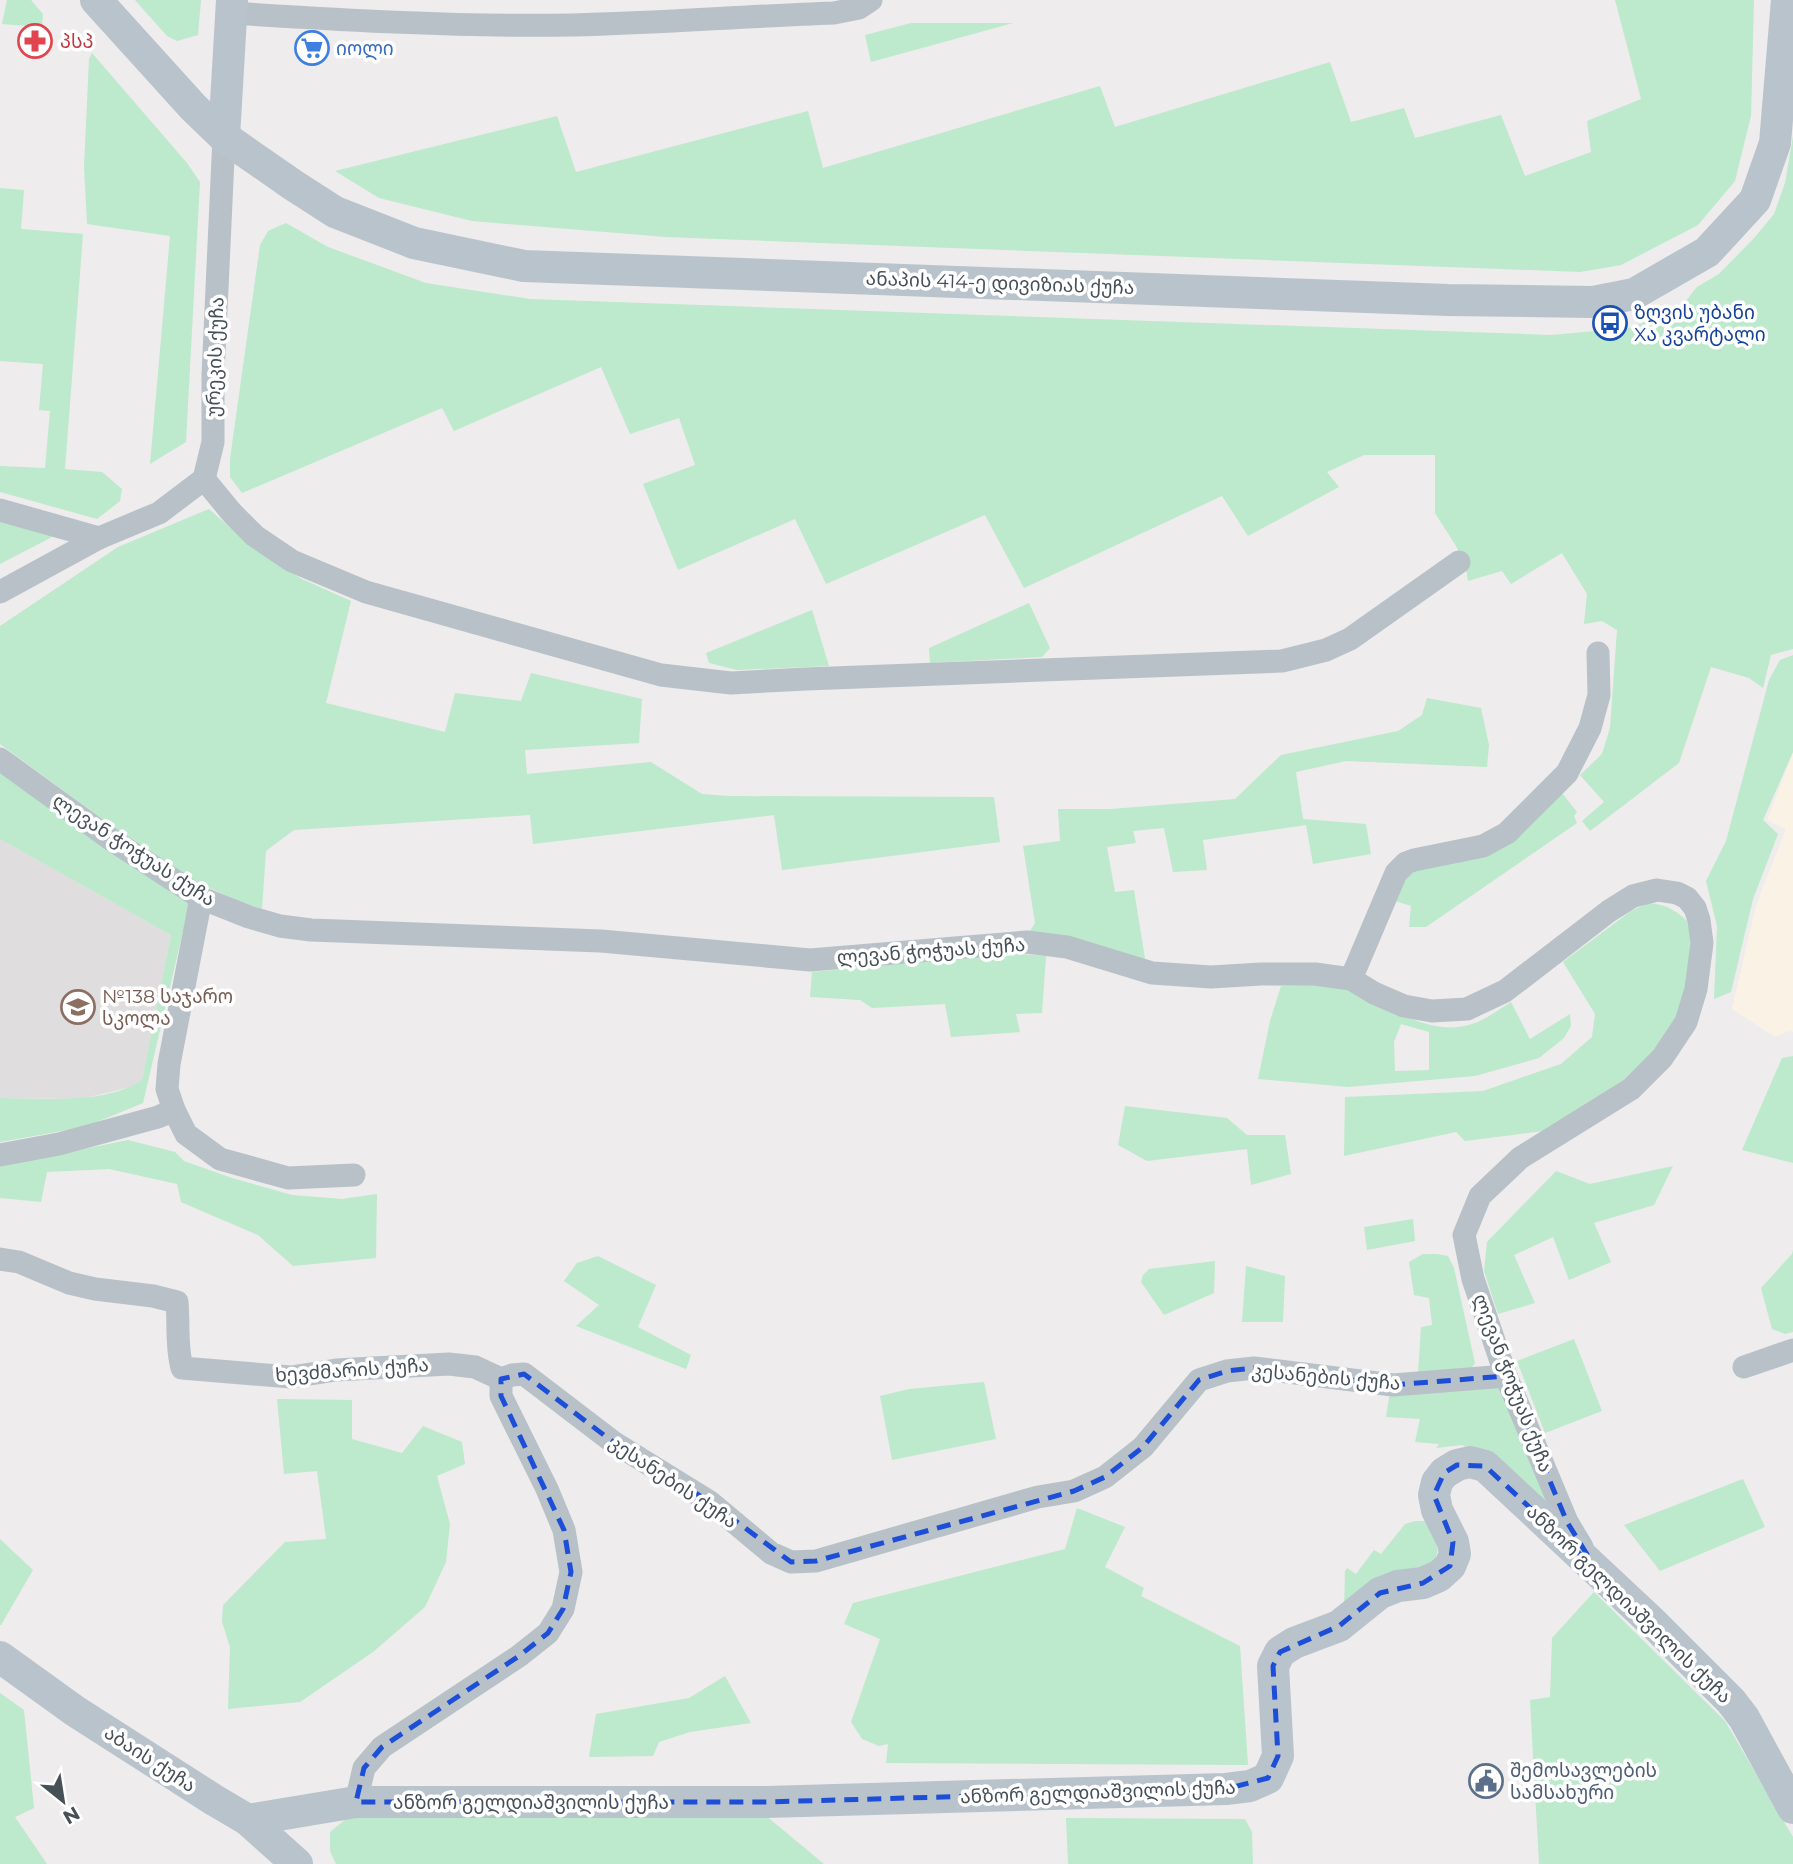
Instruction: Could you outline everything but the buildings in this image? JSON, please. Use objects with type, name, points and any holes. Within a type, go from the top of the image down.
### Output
[{"type":"street","name":"ანაპის 414-ე დივიზიას ქუჩა","points":[[96,0],[193,107],[224,136],[293,186],[335,212],[414,243],[524,266],[1434,299],[1593,302],[1634,294],[1707,252],[1755,200],[1775,143],[1787,0]]},
{"type":"street","points":[[231,7],[339,19],[573,25],[834,13],[859,8],[871,0]]},
{"type":"street","name":"ურეკის ქუჩა","points":[[204,479],[213,442],[213,375],[231,7]]},
{"type":"street","points":[[0,592],[99,538],[159,513],[204,479],[255,536],[292,561],[366,592],[661,675],[731,683],[1282,661],[1326,650],[1350,639],[1459,562]]},
{"type":"street","points":[[0,510],[99,538]]},
{"type":"street","points":[[1351,979],[1396,873],[1406,863],[1483,846],[1507,833],[1567,773],[1590,728],[1599,695],[1598,653]]},
{"type":"street","name":"ლევან ჭოჭუას ქუჩა","points":[[0,759],[109,838],[201,898],[249,917],[280,926],[311,930],[601,941],[810,960],[1027,942],[1067,947],[1152,973],[1211,977],[1315,974],[1351,979],[1404,1006],[1432,1011],[1466,1009],[1505,991],[1609,911],[1633,896],[1657,890],[1677,893],[1687,898],[1695,908],[1702,943],[1696,989],[1686,1022],[1662,1058],[1631,1089],[1520,1158],[1480,1196],[1464,1235],[1473,1279],[1506,1376],[1567,1522],[1596,1569]]},
{"type":"street","points":[[201,898],[169,1063],[167,1089],[173,1110],[186,1134],[220,1159],[288,1178],[354,1175]]},
{"type":"street","points":[[0,1155],[59,1144],[173,1110]]},
{"type":"street","name":"ხევძმარის ქუჩა","points":[[0,1259],[19,1262],[69,1283],[177,1302],[178,1353],[182,1368],[291,1377],[336,1370],[449,1364],[475,1367],[501,1379]]},
{"type":"street","points":[[1744,1367],[1793,1350]]},
{"type":"street","name":"კესანების ქუჩა","points":[[501,1379],[524,1374],[613,1442],[710,1502],[771,1553],[791,1562],[816,1561],[1038,1497],[1074,1491],[1105,1477],[1143,1447],[1199,1380],[1227,1371],[1254,1368],[1393,1385],[1506,1376]]},
{"type":"street","points":[[356,1802],[364,1768],[382,1746],[519,1656],[548,1633],[563,1609],[571,1572],[564,1530],[547,1489],[500,1396],[501,1379]]},
{"type":"street","name":"ანზორ გელდიაშვილის ქუჩა","points":[[248,1820],[356,1802],[766,1802],[1226,1789],[1250,1786],[1268,1778],[1278,1756],[1273,1667],[1280,1653],[1294,1643],[1339,1626],[1380,1593],[1398,1586],[1423,1583],[1439,1576],[1450,1566],[1455,1554],[1453,1542],[1437,1510],[1434,1495],[1437,1482],[1444,1472],[1470,1462],[1485,1466],[1596,1569],[1731,1701],[1744,1717],[1793,1808]]},
{"type":"street","name":"აბაის ქუჩა","points":[[0,1657],[75,1712],[248,1820],[297,1864]]},
{"type":"highlighted area","points":[[1254,1368],[1393,1385],[1506,1376],[1567,1522],[1596,1569],[1485,1466],[1457,1465],[1444,1473],[1434,1495],[1453,1542],[1450,1566],[1423,1583],[1380,1593],[1339,1626],[1280,1652],[1273,1666],[1278,1756],[1268,1778],[1226,1789],[766,1802],[356,1802],[364,1768],[382,1747],[519,1656],[548,1633],[563,1609],[571,1572],[564,1530],[501,1396],[501,1379],[524,1374],[613,1442],[710,1502],[791,1562],[816,1561],[1074,1491],[1105,1477],[1143,1447],[1199,1380],[1227,1371]]},
{"type":"shaded area","points":[[1793,752],[1793,1032],[1775,1037],[1732,1009],[1756,905],[1786,829],[1767,820]]},
{"type":"shaded area","name":"№138 საჯარო სკოლა","points":[[0,839],[171,935],[142,1080],[131,1087],[81,1099],[0,1098]]},
{"type":"green space","points":[[7,0],[31,0],[43,14],[42,27],[2,24]]},
{"type":"green space","points":[[135,0],[201,0],[198,35],[177,41],[167,36]]},
{"type":"green space","points":[[1615,0],[1754,0],[1751,116],[1735,181],[1698,225],[1621,265],[1580,272],[666,237],[472,221],[379,198],[335,171],[557,116],[576,172],[808,111],[823,168],[1100,86],[1115,127],[1330,62],[1351,122],[1404,108],[1415,138],[1501,115],[1525,176],[1591,152],[1587,121],[1641,99]]},
{"type":"green space","points":[[911,23],[1013,23],[871,62],[865,35]]},
{"type":"green space","points":[[92,53],[187,163],[200,182],[186,442],[150,464],[170,236],[87,224],[84,167],[89,59]]},
{"type":"green space","points":[[1793,136],[1793,649],[1771,655],[1763,688],[1749,678],[1711,667],[1679,763],[1590,831],[1582,821],[1604,802],[1580,775],[1602,754],[1610,728],[1617,630],[1602,621],[1584,624],[1587,594],[1562,553],[1511,584],[1502,571],[1468,581],[1466,568],[1456,546],[1435,513],[1435,455],[1364,455],[1327,472],[1339,487],[1248,536],[1222,496],[1024,588],[985,515],[826,584],[795,519],[678,570],[643,484],[695,465],[679,418],[630,434],[601,367],[454,431],[442,408],[242,493],[230,477],[230,459],[260,245],[268,231],[286,223],[328,247],[426,283],[530,299],[1551,335],[1630,328],[1681,307],[1697,287],[1719,274],[1774,214],[1785,183]]},
{"type":"green space","points":[[0,188],[24,190],[21,229],[83,234],[65,469],[102,472],[122,489],[120,501],[97,519],[0,492],[0,466],[45,468],[50,411],[39,410],[43,364],[0,361]]},
{"type":"green space","points":[[209,509],[253,548],[302,579],[351,601],[326,703],[445,732],[455,693],[521,701],[531,673],[642,699],[639,743],[525,750],[527,774],[651,762],[702,794],[994,797],[1000,842],[782,870],[774,815],[533,844],[530,815],[294,830],[266,851],[262,909],[244,903],[179,875],[0,744],[0,626],[118,547]]},
{"type":"green space","points":[[0,520],[56,535],[0,564]]},
{"type":"green space","points":[[1029,603],[1050,648],[1042,657],[930,663],[929,648]]},
{"type":"green space","points":[[812,610],[829,666],[737,670],[709,663],[706,653]]},
{"type":"green space","points":[[1793,655],[1793,752],[1763,820],[1778,834],[1753,899],[1731,992],[1714,999],[1717,926],[1706,881],[1726,841],[1769,680],[1780,660]]},
{"type":"green space","points":[[1427,698],[1481,708],[1489,745],[1487,767],[1346,761],[1296,772],[1303,819],[1366,824],[1371,854],[1313,864],[1306,825],[1203,840],[1207,870],[1173,872],[1164,828],[1133,831],[1136,843],[1107,847],[1115,892],[1134,890],[1146,965],[1027,936],[1035,923],[1023,846],[1060,841],[1058,809],[1111,809],[1235,799],[1281,755],[1398,731],[1422,715]]},
{"type":"green space","points":[[0,771],[190,901],[143,1103],[85,1127],[0,1142],[0,1098],[92,1097],[127,1088],[142,1080],[171,935],[0,839]]},
{"type":"green space","points":[[1562,793],[1577,812],[1574,816],[1577,823],[1426,927],[1409,927],[1411,906],[1390,899],[1406,874]]},
{"type":"green space","points":[[1648,903],[1673,910],[1693,927],[1688,987],[1678,1014],[1652,1052],[1615,1088],[1551,1130],[1465,1141],[1456,1132],[1344,1156],[1345,1097],[1483,1091],[1561,1064],[1592,1037],[1595,1014],[1563,962],[1631,911]]},
{"type":"green space","points":[[1011,953],[1046,956],[1042,1013],[1016,1014],[1020,1032],[951,1037],[945,1004],[872,1008],[860,1000],[810,997],[812,972]]},
{"type":"green space","points":[[1325,984],[1356,993],[1411,1018],[1439,1027],[1475,1023],[1511,1002],[1530,1039],[1570,1014],[1571,1026],[1564,1038],[1539,1058],[1475,1076],[1348,1087],[1258,1079],[1270,1021],[1281,986]],"holes":[[[1401,1024],[1429,1032],[1429,1070],[1395,1071],[1394,1042]]]},
{"type":"green space","points":[[1793,1056],[1793,1163],[1742,1150],[1782,1058]]},
{"type":"green space","points":[[1125,1106],[1227,1118],[1247,1135],[1285,1135],[1291,1174],[1251,1185],[1247,1149],[1147,1161],[1118,1145]]},
{"type":"green space","points":[[128,1140],[175,1152],[184,1161],[292,1195],[342,1199],[377,1194],[376,1258],[293,1266],[258,1235],[181,1202],[177,1184],[109,1169],[47,1172],[41,1202],[0,1198],[0,1166]]},
{"type":"green space","points":[[1673,1166],[1654,1205],[1594,1223],[1611,1262],[1569,1280],[1553,1237],[1514,1255],[1535,1303],[1498,1314],[1484,1271],[1487,1242],[1556,1171],[1590,1184]]},
{"type":"green space","points":[[1413,1219],[1415,1241],[1367,1250],[1364,1227]]},
{"type":"green space","points":[[1793,1250],[1793,1332],[1785,1334],[1772,1329],[1761,1288]]},
{"type":"green space","points":[[1423,1254],[1448,1256],[1454,1268],[1475,1363],[1469,1371],[1418,1374],[1421,1327],[1432,1325],[1429,1298],[1414,1295],[1409,1262]]},
{"type":"green space","points":[[598,1256],[656,1285],[638,1327],[691,1355],[686,1369],[576,1326],[599,1305],[564,1281],[577,1263]]},
{"type":"green space","points":[[1215,1261],[1214,1293],[1164,1315],[1141,1282],[1149,1269]]},
{"type":"green space","points":[[1246,1266],[1285,1276],[1283,1322],[1242,1322]]},
{"type":"green space","points":[[1574,1339],[1602,1411],[1545,1433],[1517,1361]]},
{"type":"green space","points":[[984,1382],[996,1439],[892,1460],[880,1396],[909,1389]]},
{"type":"green space","points":[[1495,1385],[1501,1390],[1564,1528],[1481,1453],[1462,1445],[1436,1448],[1439,1444],[1415,1442],[1420,1419],[1386,1417],[1390,1392]]},
{"type":"green space","points":[[277,1399],[352,1400],[352,1439],[402,1453],[423,1426],[462,1442],[465,1464],[437,1476],[450,1524],[446,1562],[425,1607],[373,1652],[300,1702],[228,1709],[230,1647],[222,1622],[223,1605],[285,1542],[326,1539],[317,1471],[284,1474]]},
{"type":"green space","points":[[1743,1479],[1765,1527],[1660,1571],[1624,1525]]},
{"type":"green space","points":[[1077,1508],[1125,1527],[1105,1567],[1144,1588],[1141,1596],[1240,1646],[1248,1765],[886,1763],[888,1744],[879,1746],[862,1739],[851,1722],[880,1639],[844,1624],[853,1603],[1065,1549]]},
{"type":"green space","points":[[1424,1521],[1432,1526],[1438,1549],[1433,1565],[1344,1611],[1347,1568],[1356,1574],[1374,1550],[1381,1554],[1405,1524]]},
{"type":"green space","points":[[0,1539],[33,1570],[1,1625],[0,1625]]},
{"type":"green space","points":[[1594,1592],[1725,1721],[1793,1837],[1793,1864],[1539,1864],[1530,1700],[1550,1697],[1552,1638]]},
{"type":"green space","points":[[725,1676],[751,1723],[690,1732],[659,1742],[653,1756],[589,1757],[596,1714],[689,1698]]},
{"type":"green space","points":[[0,1693],[24,1710],[34,1808],[15,1817],[47,1864],[0,1864]]},
{"type":"green space","points":[[765,1815],[824,1864],[336,1864],[330,1851],[330,1832],[346,1819],[377,1816]]},
{"type":"green space","points":[[1066,1818],[1245,1819],[1252,1832],[1253,1864],[1068,1864]]},
{"type":"place","name":"პსპ","points":[[35,41]]},
{"type":"place","name":"იოლი","points":[[312,48]]},
{"type":"place","name":"ზღვის უბანი Xა კვარტალი","points":[[1610,323]]},
{"type":"place","name":"№138 საჯარო სკოლა","points":[[78,1007]]},
{"type":"place","name":"შემოსავლების სამსახური","points":[[1486,1781]]}]
